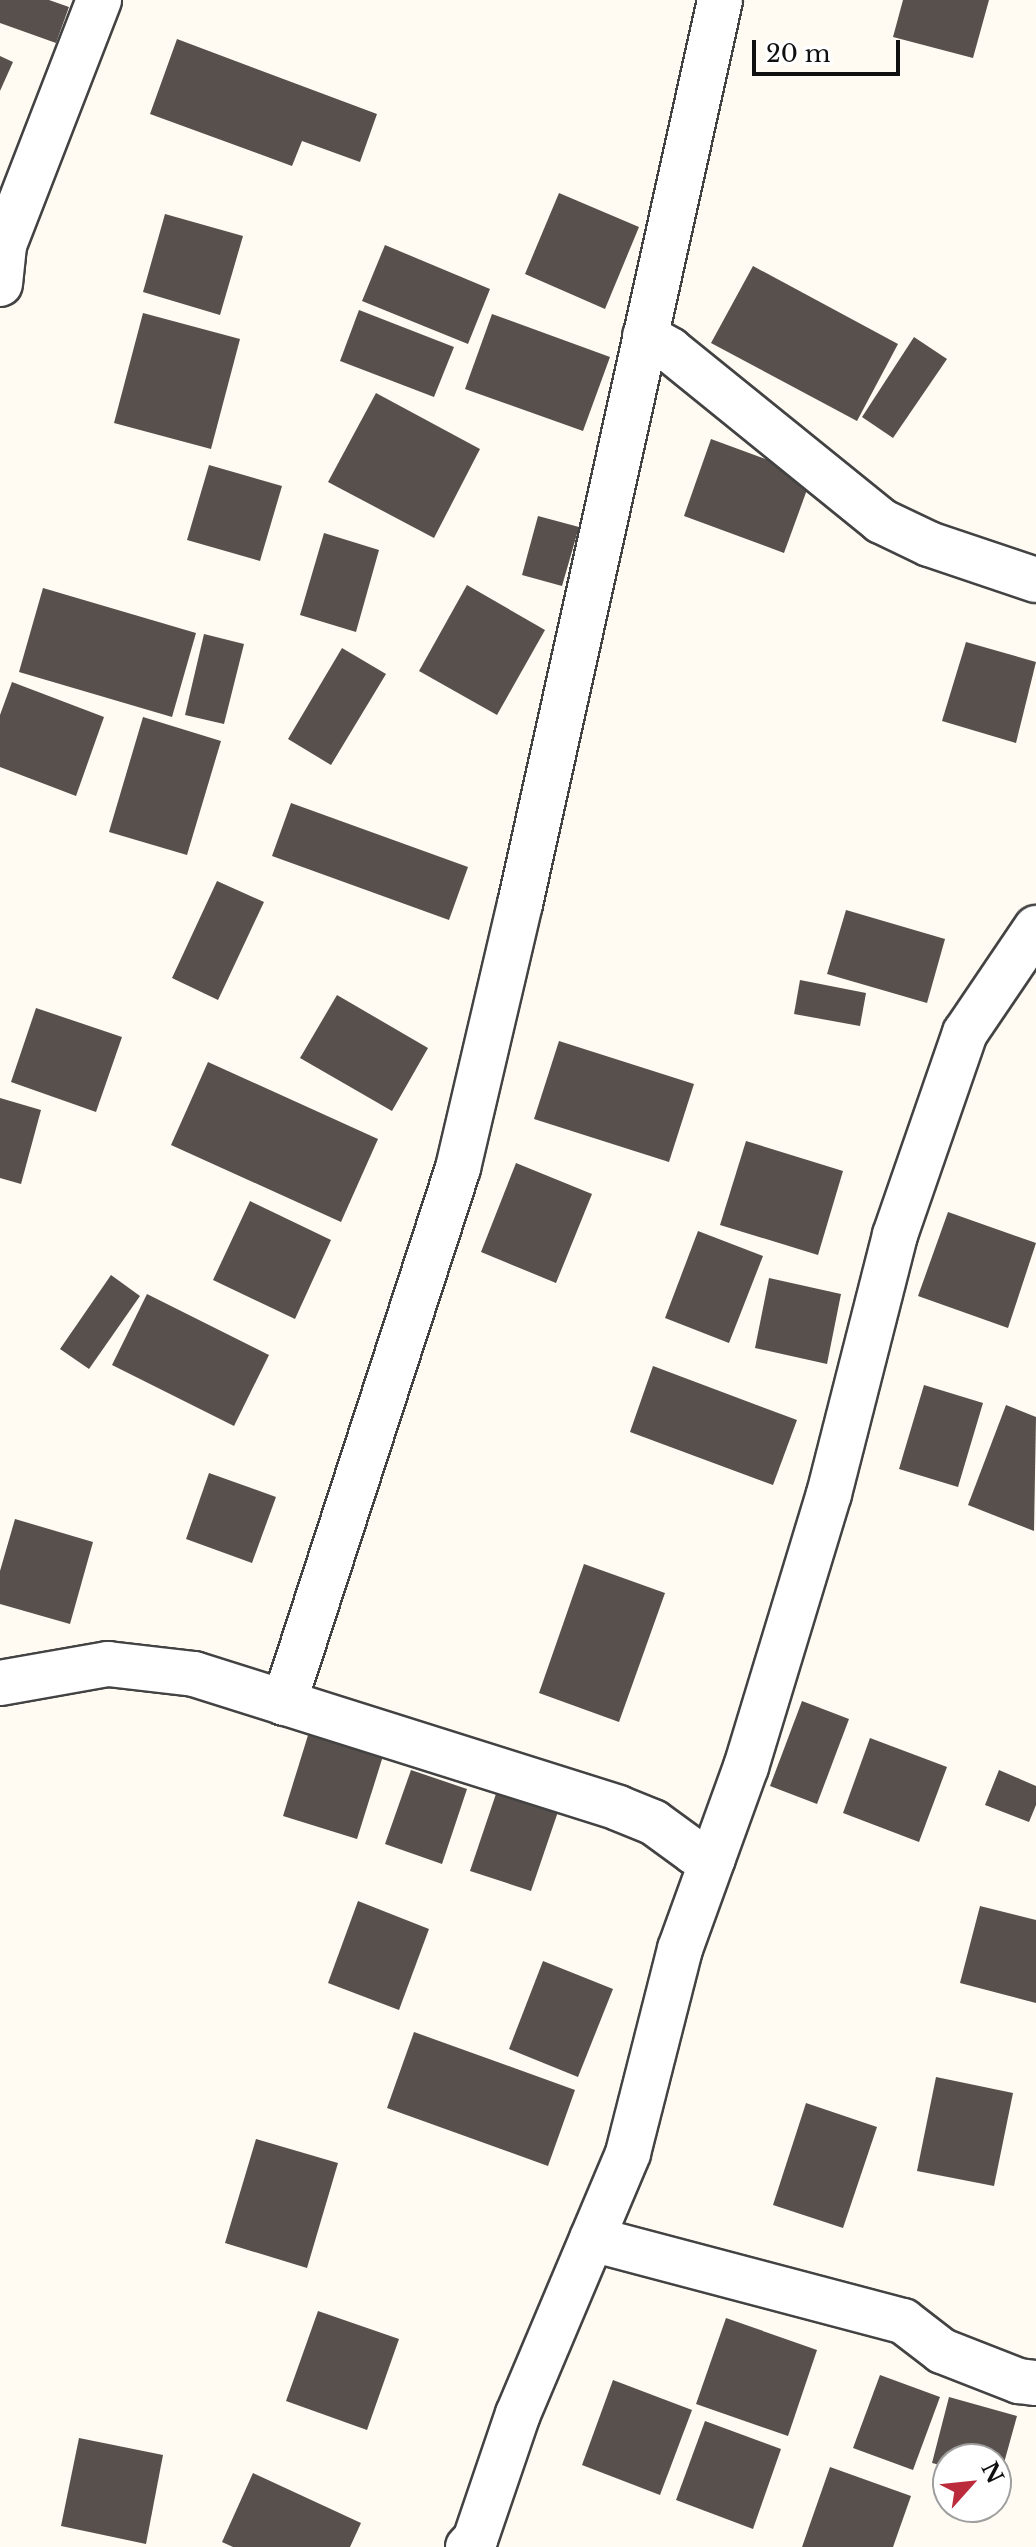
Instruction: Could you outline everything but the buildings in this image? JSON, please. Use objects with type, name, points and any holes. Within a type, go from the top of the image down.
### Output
[{"type":"street","points":[[0,284],[4,245],[99,0]]},
{"type":"street","points":[[284,1703],[458,1168],[524,890],[720,0]]},
{"type":"street","points":[[645,336],[670,350],[881,521],[929,544],[1036,580]]},
{"type":"street","points":[[468,2547],[475,2540],[518,2414],[628,2153],[680,1949],[746,1767],[829,1494],[895,1235],[965,1033],[1036,928]]},
{"type":"street","points":[[0,1683],[108,1664],[194,1674],[618,1808],[653,1822],[694,1852],[713,1859]]},
{"type":"street","points":[[592,2239],[903,2321],[942,2351],[1019,2381],[1036,2383]]}]
